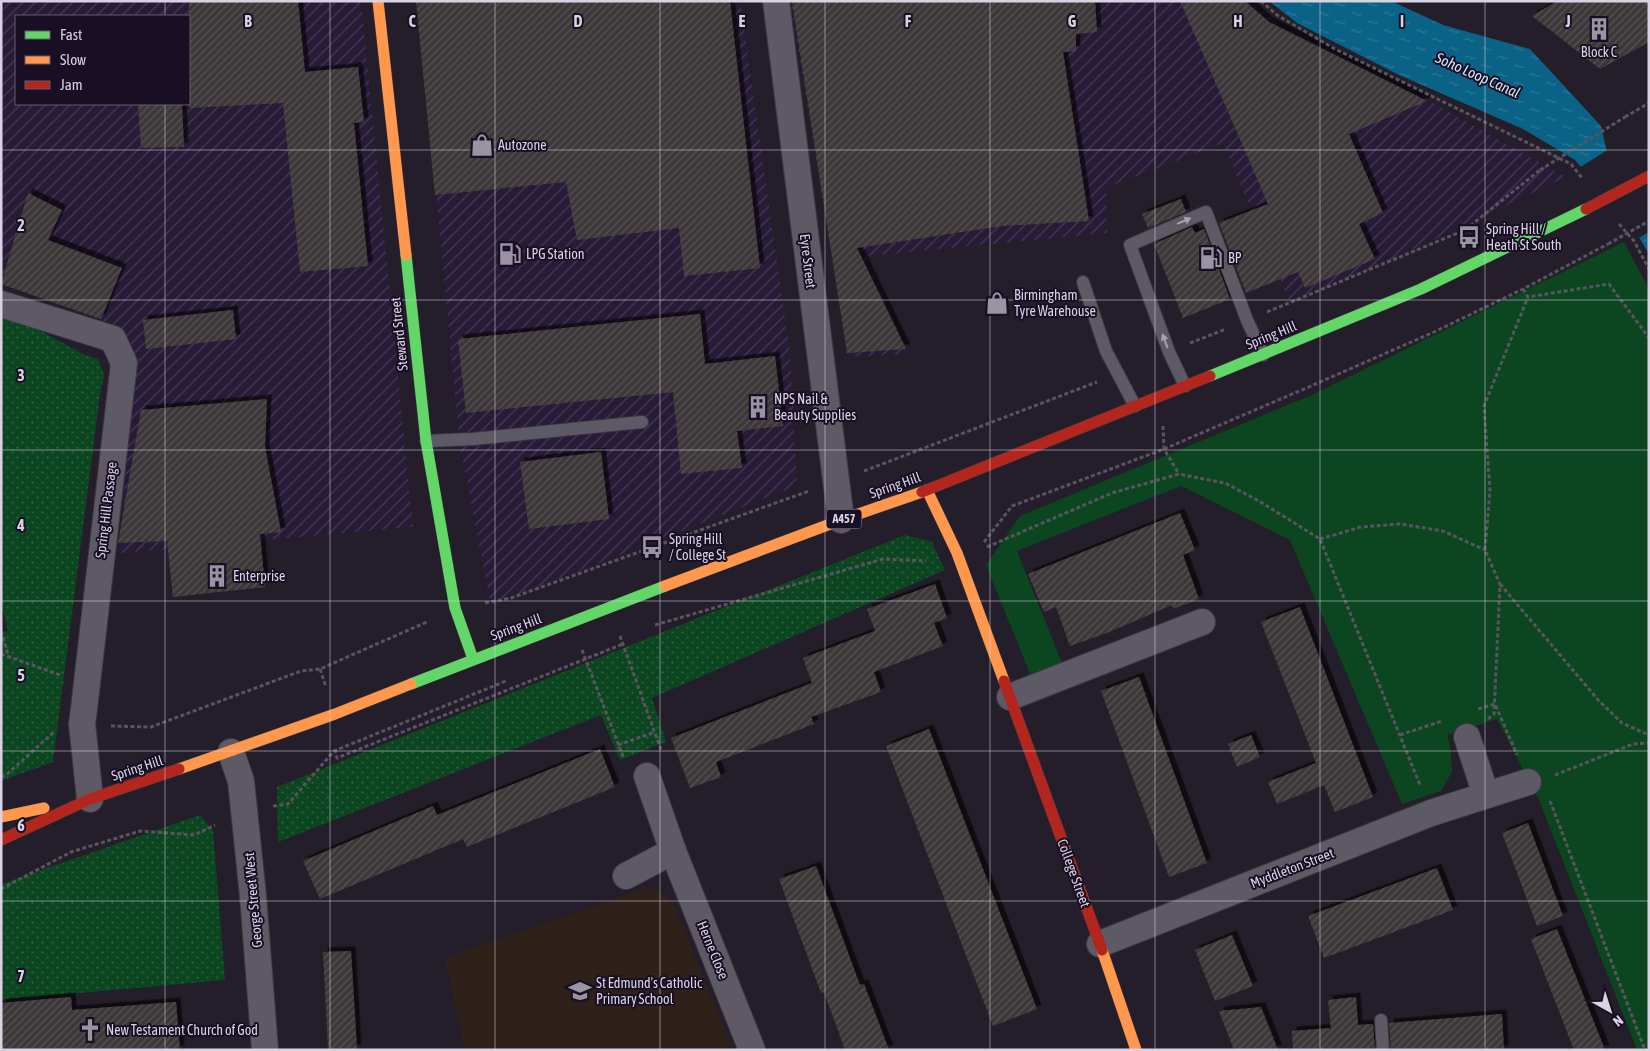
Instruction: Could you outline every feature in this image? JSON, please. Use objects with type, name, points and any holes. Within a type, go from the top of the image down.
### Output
[{"type":"main road","name":"Steward Street","points":[[378,1],[426,441],[455,608],[473,659]]},
{"type":"main road","name":"Spring Hill","points":[[1,840],[90,799],[231,752],[335,714],[473,659],[841,520],[927,490],[1162,396],[1421,289],[1586,209],[1649,176]]},
{"type":"main road","name":"College Street","points":[[927,490],[958,556],[1100,944],[1136,1050]]},
{"type":"main road","name":"Spring Hill","points":[[1,817],[90,799]]},
{"type":"street","name":"Eyre Street","points":[[776,1],[841,520]]},
{"type":"street","name":"Spring Hill Passage","points":[[1,304],[112,339],[124,363],[82,724],[90,799]]},
{"type":"street","points":[[1010,697],[1202,622]]},
{"type":"street","points":[[1468,725],[1486,795]]},
{"type":"street","name":"George Street West","points":[[231,752],[241,781],[253,896],[265,1050]]},
{"type":"street","name":"Herne Close","points":[[647,776],[673,851],[752,1050]]},
{"type":"street","name":"Myddleton Street","points":[[1100,944],[1431,814],[1535,781]]},
{"type":"street","points":[[626,876],[673,851]]},
{"type":"lane","points":[[1185,386],[1169,352],[1130,245],[1206,212],[1263,355]]},
{"type":"lane","points":[[1083,282],[1106,351],[1135,406]]},
{"type":"lane","points":[[426,441],[474,439],[642,422]]},
{"type":"lane","points":[[1381,1020],[1383,1050]]},
{"type":"path","points":[[1261,1],[1277,15],[1335,49],[1571,164],[1588,185]]},
{"type":"path","points":[[1169,352],[1466,230],[1540,170],[1649,103]]},
{"type":"path","points":[[1616,220],[1634,241],[1649,269]]},
{"type":"path","points":[[958,556],[984,542],[1012,506],[1164,449],[1434,332],[1523,290],[1649,222]]},
{"type":"path","points":[[1528,297],[1609,284],[1649,338]]},
{"type":"path","points":[[1523,290],[1528,297]]},
{"type":"path","points":[[1528,297],[1484,406],[1490,491],[1485,550],[1500,584],[1599,702],[1622,723],[1649,735]]},
{"type":"path","points":[[1,777],[6,775],[57,729],[82,724],[151,727],[301,671],[320,669],[415,628],[455,608],[511,598],[835,482],[1118,374]]},
{"type":"path","points":[[1162,396],[1164,449],[1179,474]]},
{"type":"path","points":[[648,627],[883,559],[930,561],[958,556],[1037,527],[1112,493],[1179,474],[1225,483],[1259,501],[1320,540],[1431,814]]},
{"type":"path","points":[[1320,540],[1361,527],[1400,524],[1443,531],[1485,550]]},
{"type":"path","points":[[1468,725],[1494,714],[1500,584]]},
{"type":"path","points":[[572,622],[633,782],[668,768],[620,635]]},
{"type":"path","points":[[1,631],[8,655]]},
{"type":"path","points":[[612,638],[629,632]]},
{"type":"path","points":[[573,654],[590,648]]},
{"type":"path","points":[[1,654],[8,655],[86,686]]},
{"type":"path","points":[[1,889],[71,852],[140,831],[194,834],[244,811],[288,804],[334,751],[511,679]]},
{"type":"path","points":[[1468,725],[1495,704]]},
{"type":"path","points":[[1495,704],[1535,781],[1645,1050]]},
{"type":"path","points":[[1400,735],[1443,721]]},
{"type":"path","points":[[618,745],[655,732]]},
{"type":"path","points":[[1535,781],[1633,744],[1649,742]]},
{"type":"shaded area","points":[[1,1],[361,1],[413,527],[120,553],[133,365],[120,327],[1,284]]},
{"type":"shaded area","points":[[418,1],[740,1],[790,354],[797,486],[491,605],[460,447]]},
{"type":"shaded area","points":[[790,1],[1252,1],[1276,23],[1437,105],[1566,177],[1380,265],[1290,302],[1223,143],[1106,188],[1107,233],[866,256],[909,354],[849,357]]},
{"type":"shaded area","name":"St Edmund's Catholic Primary School","points":[[651,886],[673,902],[733,1050],[465,1050],[445,958]]},
{"type":"green space","points":[[1624,242],[1649,289],[1649,1050],[1637,1050],[1539,800],[1497,719],[1447,735],[1450,744],[1452,772],[1441,791],[1402,804],[1290,540],[1181,486],[1017,551],[1062,663],[1030,674],[986,565],[1020,516],[1314,394]]},
{"type":"green space","points":[[1,313],[11,315],[85,355],[98,359],[104,375],[53,762],[1,781],[1,632],[8,631],[1,603]]},
{"type":"green space","points":[[905,535],[932,542],[945,570],[652,698],[666,742],[620,760],[601,715],[278,842],[277,787]]},
{"type":"green space","points":[[200,815],[213,831],[225,980],[1,1000],[1,884]]},
{"type":"water","name":"Soho Loop Canal","points":[[1269,1],[1391,1],[1443,25],[1530,49],[1601,126],[1607,152],[1649,209],[1649,254],[1637,234],[1575,160],[1523,129],[1397,74],[1297,23]]},
{"type":"pier","points":[[1609,149],[1649,205],[1649,232],[1637,239],[1579,168]]},
{"type":"building","points":[[189,1],[298,1],[305,72],[358,67],[364,122],[354,123],[368,266],[300,272],[283,103],[189,108]]},
{"type":"building","points":[[416,1],[730,1],[760,268],[684,276],[679,228],[577,240],[566,182],[435,195]]},
{"type":"building","points":[[792,1],[1095,1],[1097,32],[1076,34],[1076,51],[1063,52],[1089,221],[1002,226],[857,248],[906,349],[847,353]]},
{"type":"building","points":[[1180,1],[1245,1],[1269,22],[1427,101],[1349,134],[1383,213],[1359,224],[1375,259],[1305,288],[1298,272],[1246,293],[1219,223],[1268,204]]},
{"type":"building","name":"Block C","points":[[1557,1],[1649,1],[1649,42],[1600,69],[1532,16]]},
{"type":"building","points":[[138,105],[182,105],[184,147],[141,148]]},
{"type":"building","points":[[28,193],[62,210],[48,240],[122,268],[101,319],[1,284]]},
{"type":"building","points":[[1181,199],[1186,212],[1148,228],[1142,214]]},
{"type":"building","points":[[1192,227],[1195,233],[1204,229],[1230,299],[1183,318],[1154,244]]},
{"type":"building","points":[[233,310],[236,339],[146,349],[143,320]]},
{"type":"building","points":[[700,314],[705,364],[775,356],[783,426],[737,431],[742,468],[681,474],[673,392],[466,413],[458,339]]},
{"type":"building","points":[[267,399],[265,447],[281,532],[260,534],[265,587],[173,597],[167,541],[118,543],[141,410]]},
{"type":"building","points":[[601,452],[609,519],[529,529],[520,462]]},
{"type":"building","points":[[1180,513],[1195,550],[1183,555],[1199,599],[1173,609],[1172,605],[1107,633],[1070,646],[1056,607],[1044,612],[1028,574]]},
{"type":"building","points":[[935,584],[947,618],[934,623],[943,646],[874,672],[881,692],[811,717],[814,724],[716,762],[721,777],[690,788],[671,738],[812,683],[803,658],[875,631],[867,609]]},
{"type":"building","points":[[1300,607],[1373,797],[1335,812],[1324,785],[1277,804],[1268,782],[1316,763],[1261,622]]},
{"type":"building","points":[[1139,677],[1207,863],[1169,877],[1101,691]]},
{"type":"building","points":[[929,729],[1037,1009],[993,1026],[886,746]]},
{"type":"building","points":[[1251,735],[1260,757],[1237,767],[1228,744]]},
{"type":"building","points":[[600,749],[615,787],[467,847],[463,839],[320,899],[303,861],[433,806],[437,815]]},
{"type":"building","points":[[1528,823],[1563,916],[1537,926],[1502,833]]},
{"type":"building","points":[[816,866],[860,985],[864,984],[889,1050],[845,1050],[824,992],[821,993],[779,879]]},
{"type":"building","points":[[1437,868],[1453,910],[1324,958],[1308,916]]},
{"type":"building","points":[[1557,929],[1605,1050],[1574,1050],[1531,939]]},
{"type":"building","points":[[1232,935],[1253,986],[1215,1001],[1195,950]]},
{"type":"building","points":[[351,951],[357,1049],[328,1050],[323,952]]},
{"type":"building","name":"New Testament Church of God","points":[[71,997],[72,1010],[176,1002],[180,1050],[1,1050],[1,1003]]},
{"type":"building","points":[[1356,997],[1358,1025],[1373,1024],[1375,1050],[1293,1050],[1292,1031],[1331,1028],[1328,1000]]},
{"type":"building","points":[[1261,1007],[1278,1050],[1234,1050],[1219,1011]]},
{"type":"building","points":[[1502,1014],[1504,1050],[1391,1050],[1389,1023]]},
{"type":"traffic: fast","points":[[1210,376],[1421,289],[1586,209]]},
{"type":"traffic: fast","points":[[406,255],[426,441],[455,608],[473,659]]},
{"type":"traffic: fast","points":[[411,684],[665,586]]},
{"type":"traffic: slow","points":[[378,1],[406,255]]},
{"type":"traffic: slow","points":[[927,490],[957,553],[1004,681]]},
{"type":"traffic: slow","points":[[665,586],[841,520],[922,492]]},
{"type":"traffic: slow","points":[[179,769],[335,714],[411,684]]},
{"type":"traffic: slow","points":[[1,817],[44,808]]},
{"type":"traffic: slow","points":[[1102,950],[1136,1050]]},
{"type":"traffic: jam","points":[[1586,209],[1649,176]]},
{"type":"traffic: jam","points":[[922,492],[1210,376]]},
{"type":"traffic: jam","points":[[1004,681],[1102,950]]},
{"type":"traffic: jam","points":[[1,840],[90,799],[179,769]]},
{"type":"place","name":"Block C","points":[[1599,29]]},
{"type":"place","name":"Autozone","points":[[482,145]]},
{"type":"place","name":"Spring Hill / Heath St South","points":[[1469,237]]},
{"type":"place","name":"LPG Station","points":[[510,254]]},
{"type":"place","name":"BP","points":[[1211,258]]},
{"type":"place","name":"Birmingham Tyre Warehouse","points":[[997,303]]},
{"type":"place","name":"NPS Nail & Beauty Supplies","points":[[758,407]]},
{"type":"place","name":"Spring Hill / College St","points":[[652,547]]},
{"type":"place","name":"Enterprise","points":[[217,576]]},
{"type":"place","name":"St Edmund's Catholic Primary School","points":[[580,991]]},
{"type":"place","name":"New Testament Church of God","points":[[90,1030]]}]
